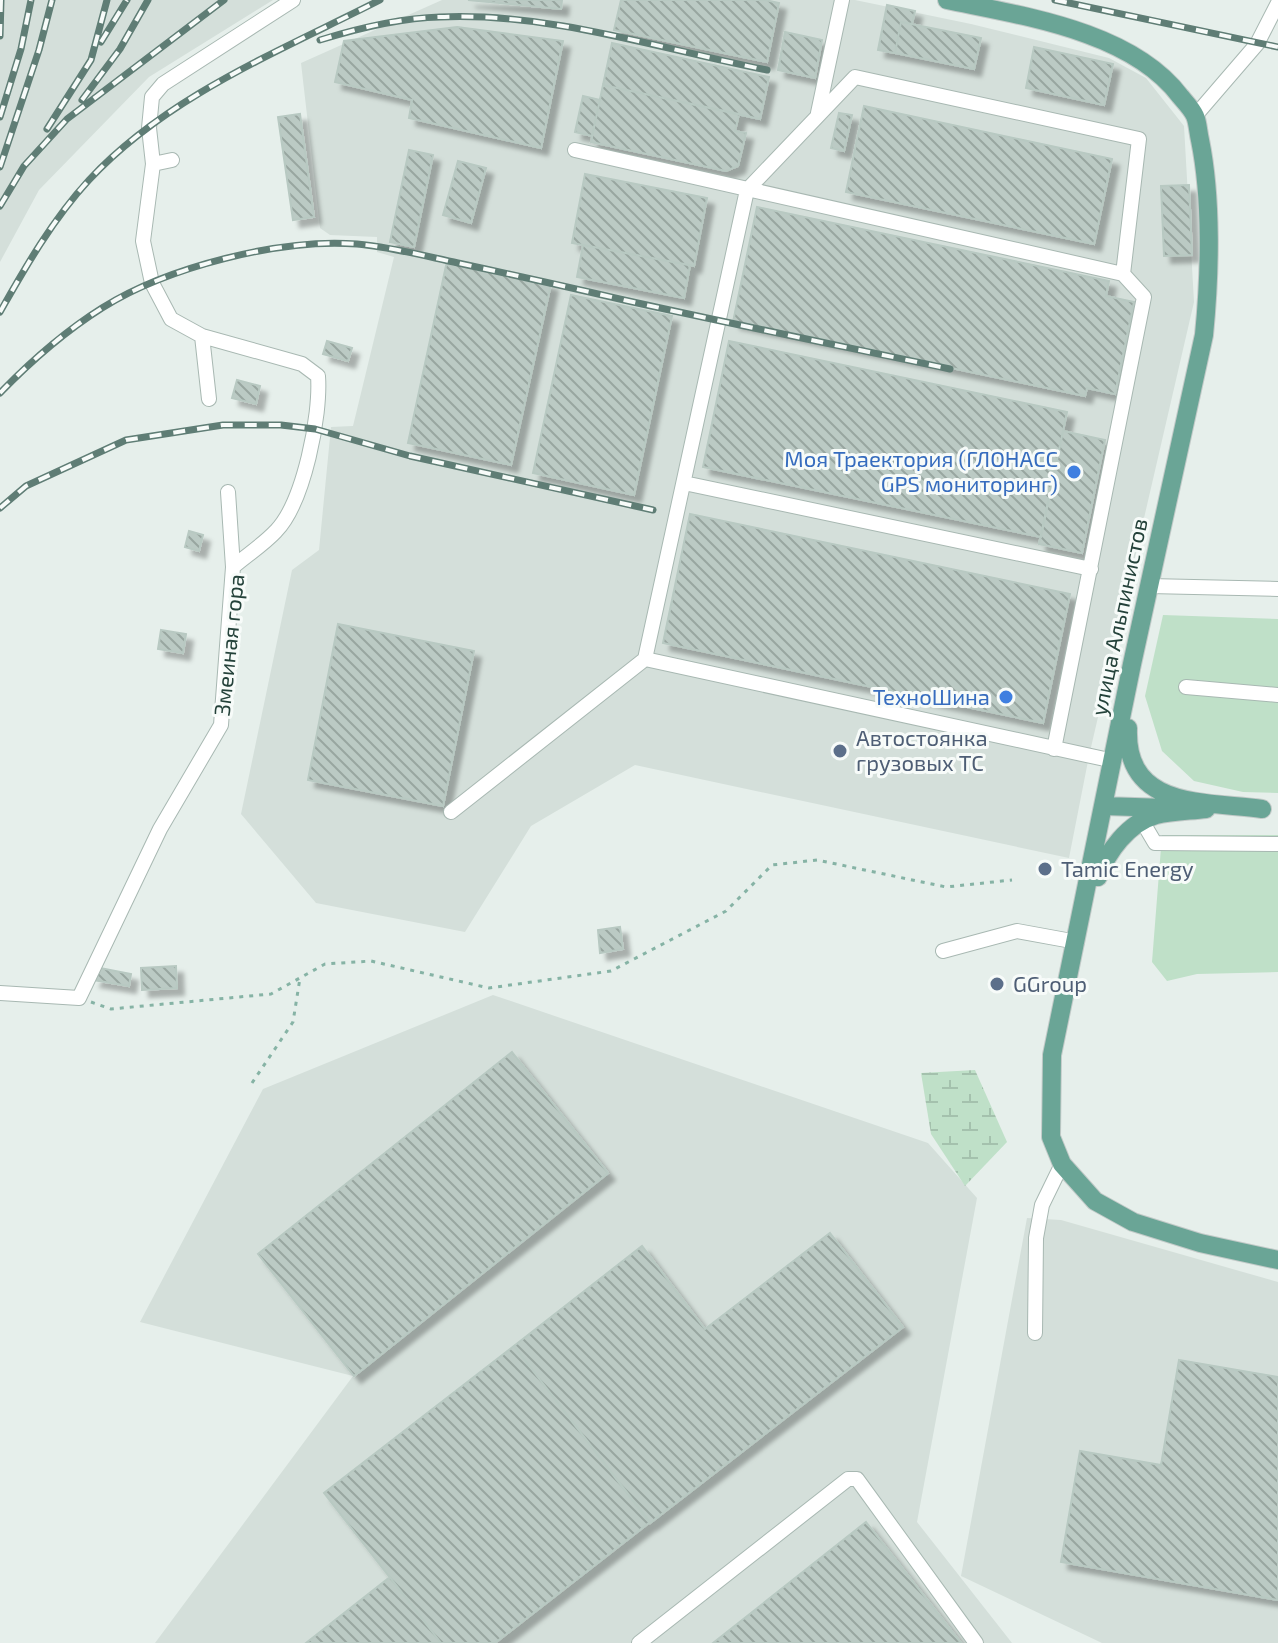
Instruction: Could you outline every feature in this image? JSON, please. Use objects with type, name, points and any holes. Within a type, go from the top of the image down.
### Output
[{"type":"main road","name":"улица Альпинистов","points":[[947,0],[1024,17],[1109,43],[1141,60],[1169,82],[1195,116],[1205,165],[1208,291],[1204,335],[1132,664],[1052,1055],[1051,1137],[1062,1164],[1095,1201],[1133,1222],[1200,1243],[1278,1260]]},
{"type":"main road","points":[[1132,664],[1128,743],[1129,755],[1139,776],[1162,794],[1270,809]]},
{"type":"main road","points":[[1104,806],[1270,809]]},
{"type":"main road","points":[[1078,938],[1102,865],[1113,847],[1142,821],[1207,808]]},
{"type":"street","points":[[209,399],[202,336],[171,319],[152,283],[143,241],[153,164],[149,128],[152,97],[163,84],[293,0]]},
{"type":"street","points":[[818,116],[842,0]]},
{"type":"street","points":[[1195,116],[1257,44],[1278,3]]},
{"type":"street","points":[[451,812],[645,659],[747,190],[855,77],[1139,139],[1123,274]]},
{"type":"street","points":[[575,150],[1123,274],[1144,297],[1054,749]]},
{"type":"street","points":[[153,164],[172,160]]},
{"type":"street","name":"Змеиная гора","points":[[79,998],[160,829],[221,725],[233,567],[278,529],[299,489],[315,429],[320,400],[318,376],[302,364],[202,336]]},
{"type":"street","points":[[684,483],[1091,569]]},
{"type":"street","points":[[228,492],[233,567]]},
{"type":"street","points":[[1149,586],[1278,589]]},
{"type":"street","points":[[645,659],[1114,761]]},
{"type":"street","points":[[1186,687],[1278,695]]},
{"type":"street","points":[[1142,821],[1155,843],[1278,844]]},
{"type":"street","points":[[943,951],[1017,931],[1078,938]]},
{"type":"street","points":[[0,993],[79,998]]},
{"type":"street","points":[[1035,1333],[1036,1238],[1042,1205],[1062,1164]]},
{"type":"street","points":[[639,1643],[848,1479],[857,1479],[976,1643]]},
{"type":"path","points":[[79,998],[111,1009],[271,994],[325,964],[371,961],[489,988],[611,971],[726,911],[772,865],[817,860],[946,887],[1012,880]]},
{"type":"path","points":[[252,1083],[293,1022],[300,978]]},
{"type":"shaded area","points":[[0,0],[273,0],[149,77],[39,190],[0,262]]},
{"type":"shaded area","points":[[442,0],[855,0],[971,24],[1109,58],[1146,78],[1184,126],[1194,302],[1089,756],[1069,858],[635,765],[531,826],[465,932],[316,903],[241,814],[292,570],[319,550],[331,427],[353,426],[394,257],[377,252],[377,237],[330,235],[320,228],[301,63]]},
{"type":"shaded area","points":[[493,995],[928,1143],[977,1198],[917,1522],[1012,1643],[155,1643],[353,1376],[140,1322],[263,1089]]},
{"type":"shaded area","points":[[1027,1218],[1061,1220],[1278,1282],[1278,1643],[1102,1643],[961,1576]]},
{"type":"green space","points":[[1163,615],[1278,619],[1278,793],[1243,792],[1194,781],[1162,751],[1145,696]]},
{"type":"green space","points":[[1162,835],[1278,835],[1278,972],[1197,974],[1167,981],[1152,962]]},
{"type":"green space","points":[[975,1070],[1007,1142],[965,1186],[931,1134],[921,1073]]},
{"type":"building","points":[[468,0],[562,0],[561,9]]},
{"type":"building","points":[[621,0],[765,0],[779,3],[767,62],[614,30]]},
{"type":"building","points":[[887,5],[915,11],[912,24],[901,22],[895,53],[878,50]]},
{"type":"building","points":[[901,22],[981,38],[974,69],[895,53]]},
{"type":"building","points":[[457,27],[563,41],[541,148],[409,118],[412,100],[335,82],[344,41]]},
{"type":"building","points":[[785,32],[822,40],[815,78],[778,70]]},
{"type":"building","points":[[612,43],[769,77],[760,119],[603,85]]},
{"type":"building","points":[[1034,47],[1113,64],[1104,105],[1026,88]]},
{"type":"building","points":[[603,85],[739,114],[735,131],[746,133],[738,166],[726,171],[591,142]]},
{"type":"building","points":[[583,96],[600,100],[592,136],[575,132]]},
{"type":"building","points":[[864,106],[1112,159],[1094,244],[846,192]]},
{"type":"building","points":[[839,113],[852,115],[844,151],[831,148]]},
{"type":"building","points":[[300,114],[314,217],[293,220],[278,117]]},
{"type":"building","points":[[409,150],[433,155],[414,247],[390,242]]},
{"type":"building","points":[[458,161],[486,168],[471,223],[443,215]]},
{"type":"building","points":[[585,174],[707,198],[694,266],[572,243]]},
{"type":"building","points":[[1189,185],[1192,255],[1164,256],[1161,186]]},
{"type":"building","points":[[757,207],[1109,281],[1106,296],[1134,302],[1115,394],[1087,388],[1085,396],[733,322]]},
{"type":"building","points":[[583,245],[690,265],[684,298],[577,277]]},
{"type":"building","points":[[447,261],[551,284],[511,465],[408,443]]},
{"type":"building","points":[[571,295],[672,316],[634,495],[533,473]]},
{"type":"building","points":[[327,341],[352,348],[348,361],[323,354]]},
{"type":"building","points":[[729,341],[1067,412],[1041,537],[703,467]]},
{"type":"building","points":[[237,380],[260,386],[256,404],[232,398]]},
{"type":"building","points":[[1063,431],[1105,440],[1082,553],[1039,544]]},
{"type":"building","points":[[690,514],[1070,594],[1043,723],[663,643]]},
{"type":"building","points":[[189,531],[203,535],[199,551],[185,547]]},
{"type":"building","points":[[338,624],[474,651],[443,806],[308,780]]},
{"type":"building","points":[[161,630],[186,634],[183,653],[158,649]]},
{"type":"building","points":[[620,927],[623,949],[600,953],[598,930]]},
{"type":"building","points":[[176,966],[177,988],[142,990],[141,968]]},
{"type":"building","points":[[100,968],[131,974],[129,986],[93,980]]},
{"type":"building","points":[[512,1052],[608,1173],[354,1376],[258,1254]]},
{"type":"building","points":[[830,1233],[903,1327],[650,1523],[514,1346],[642,1246],[705,1329]]},
{"type":"building","points":[[514,1346],[650,1522],[495,1643],[441,1643],[324,1493]]},
{"type":"building","points":[[1179,1360],[1278,1377],[1278,1600],[1061,1562],[1080,1451],[1161,1465]]},
{"type":"building","points":[[866,1522],[961,1643],[713,1643]]},
{"type":"building","points":[[390,1577],[441,1643],[306,1643]]},
{"type":"railway","points":[[0,36],[1,0]]},
{"type":"railway","points":[[0,117],[21,49],[31,0]]},
{"type":"railway","points":[[0,167],[39,50],[52,0]]},
{"type":"railway","points":[[47,129],[91,60],[107,0]]},
{"type":"railway","points":[[101,42],[127,0]]},
{"type":"railway","points":[[82,100],[120,49],[148,0]]},
{"type":"railway","points":[[0,206],[24,166],[67,119],[224,0]]},
{"type":"railway","points":[[0,312],[52,227],[89,180],[120,150],[153,124],[226,78],[380,0]]},
{"type":"railway","points":[[1055,0],[1278,47]]},
{"type":"railway","points":[[320,40],[409,19],[481,17],[563,26],[767,70]]},
{"type":"railway","points":[[0,393],[61,337],[129,293],[225,258],[327,243],[408,252],[950,369]]},
{"type":"railway","points":[[0,508],[26,486],[126,440],[223,425],[281,425],[315,429],[410,456],[653,510]]},
{"type":"place","name":"Моя Траектория (ГЛОНАСС GPS мониторинг)","points":[[1074,472]]},
{"type":"place","name":"ТехноШина","points":[[1006,697]]},
{"type":"place","name":"Автостоянка грузовых ТС","points":[[840,751]]},
{"type":"place","name":"Tamic Energy","points":[[1045,869]]},
{"type":"place","name":"GGroup","points":[[997,984]]}]
